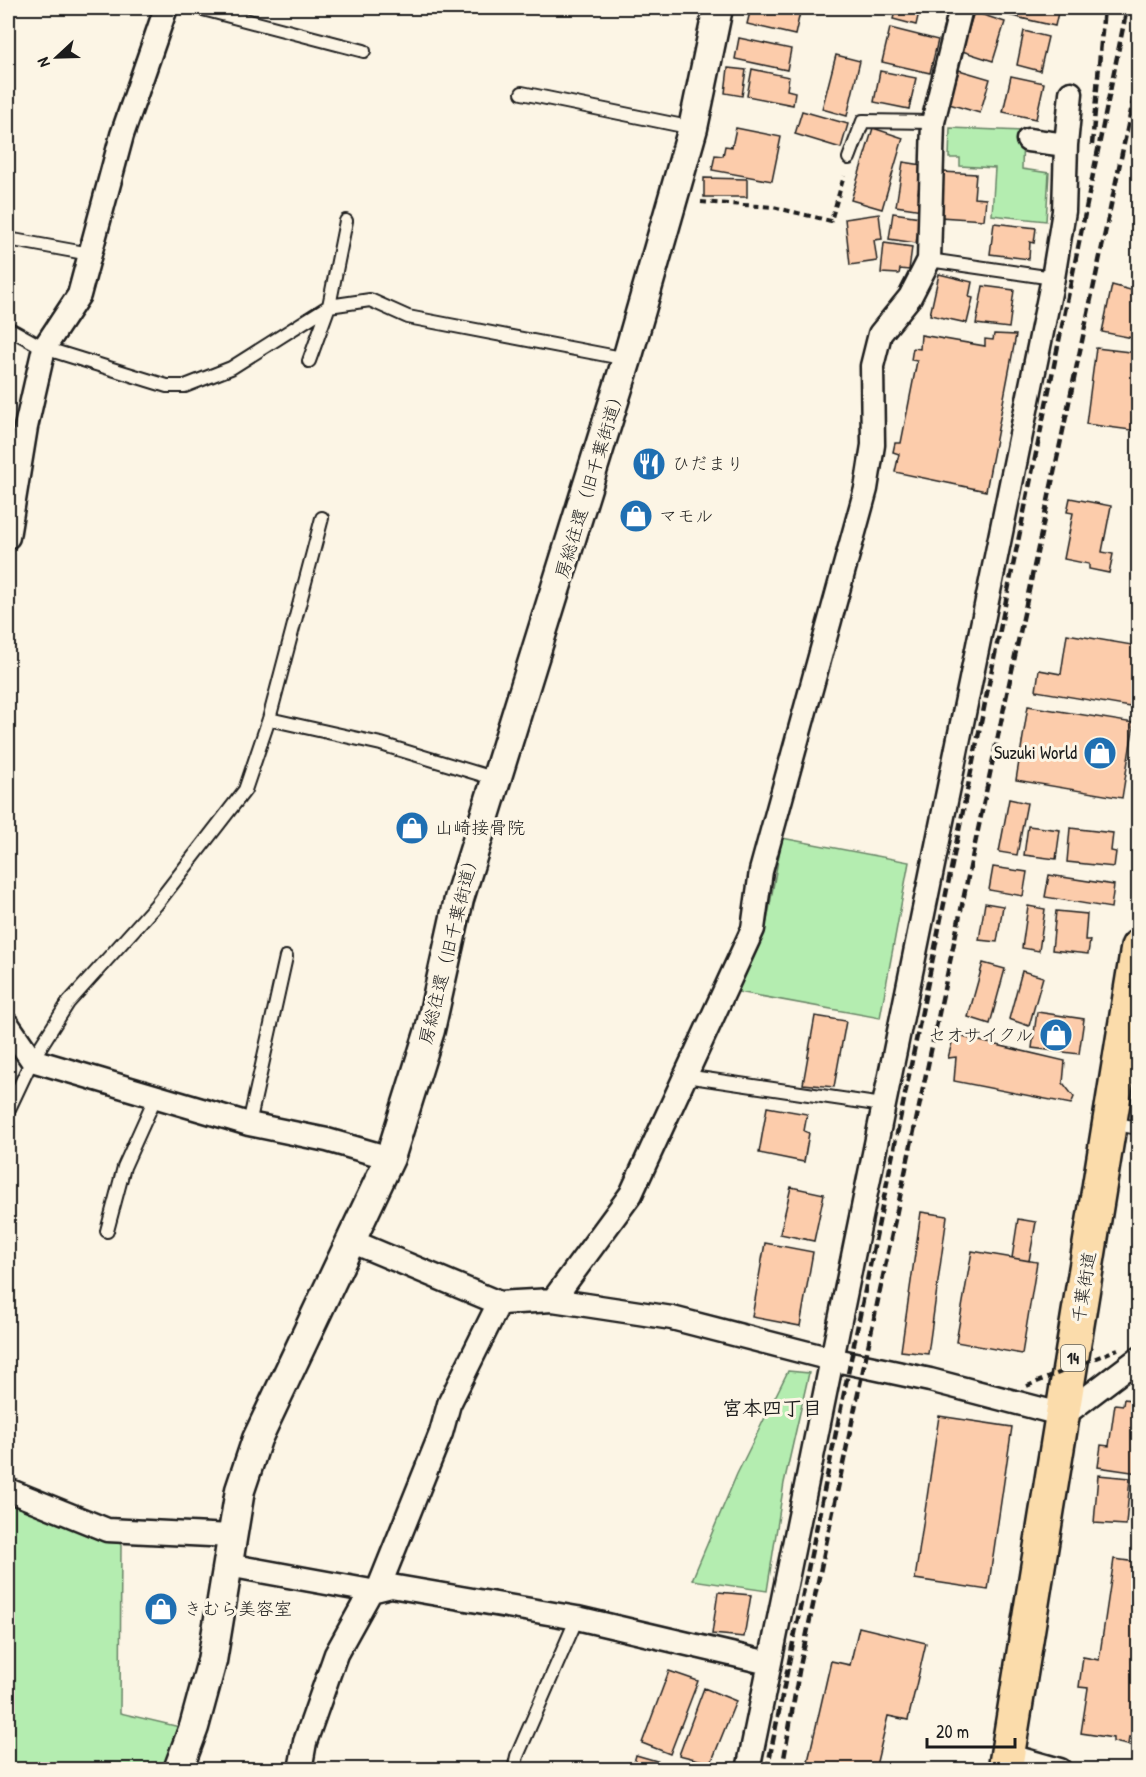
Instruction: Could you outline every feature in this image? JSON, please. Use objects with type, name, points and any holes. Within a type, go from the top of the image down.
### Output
[{"type":"highway","name":"千葉街道","points":[[1006,1762],[1064,1416],[1124,1126],[1138,947]]},
{"type":"street","points":[[8,537],[11,499],[44,348],[79,295],[122,135],[166,8]]},
{"type":"street","name":"房総往還（旧千葉街道）","points":[[178,1770],[194,1727],[212,1661],[240,1490],[257,1439],[390,1158],[430,1030],[459,899],[627,359],[693,128],[718,8]]},
{"type":"street","points":[[553,1300],[631,1194],[753,929],[761,871],[866,489],[873,446],[872,366],[880,333],[910,297],[929,260],[933,122],[961,8]]},
{"type":"street","points":[[748,1770],[1053,278],[1064,212],[1066,145],[1071,93]]},
{"type":"street","points":[[1028,140],[1066,145]]},
{"type":"street","points":[[8,1025],[32,1060],[249,1124],[327,1140],[390,1158]]},
{"type":"street","points":[[351,1241],[499,1303],[553,1300],[672,1318],[831,1359],[930,1380],[1064,1416],[1138,1359]]},
{"type":"street","points":[[300,1770],[305,1742],[336,1654],[375,1589],[441,1433],[448,1404],[499,1303]]},
{"type":"street","points":[[8,1490],[107,1530],[231,1536]]},
{"type":"street","points":[[228,1565],[375,1589],[391,1586],[577,1618],[769,1663]]},
{"type":"street","points":[[1006,1762],[1060,1770]]},
{"type":"lane","points":[[199,8],[364,51]]},
{"type":"lane","points":[[522,93],[693,128]]},
{"type":"lane","points":[[849,158],[863,121],[933,122]]},
{"type":"lane","points":[[309,361],[329,306],[346,221]]},
{"type":"lane","points":[[8,239],[90,254]]},
{"type":"lane","points":[[929,260],[1053,278]]},
{"type":"lane","points":[[8,328],[44,348],[167,386],[185,386],[231,368],[329,306],[370,300],[408,317],[627,359]]},
{"type":"lane","points":[[8,1111],[32,1060],[68,1003],[156,905],[245,790],[269,719],[322,518]]},
{"type":"lane","points":[[269,719],[381,744],[496,779]]},
{"type":"lane","points":[[249,1124],[286,957]]},
{"type":"lane","points":[[685,1077],[883,1105]]},
{"type":"lane","points":[[107,1232],[124,1167],[156,1096]]},
{"type":"lane","points":[[514,1770],[577,1618]]},
{"type":"path","points":[[694,201],[772,207],[831,221],[849,158]]},
{"type":"path","points":[[1027,1386],[1118,1349]]},
{"type":"green space","points":[[950,128],[1023,131],[1022,169],[1049,173],[1046,221],[992,215],[995,168],[960,166],[960,158],[949,158]]},
{"type":"green space","points":[[782,838],[909,862],[880,1018],[738,992],[767,921]]},
{"type":"green space","points":[[788,1371],[809,1373],[784,1483],[767,1591],[692,1580],[737,1474]]},
{"type":"green space","points":[[8,1504],[121,1544],[120,1713],[184,1728],[167,1769],[8,1770]]},
{"type":"building","points":[[751,8],[801,8],[795,35],[747,24]]},
{"type":"building","points":[[896,8],[920,8],[916,25],[893,19]]},
{"type":"building","points":[[1004,8],[1059,8],[1055,26],[1003,14]]},
{"type":"building","points":[[974,12],[1005,22],[993,61],[962,51]]},
{"type":"building","points":[[890,28],[938,40],[930,73],[882,62]]},
{"type":"building","points":[[1024,31],[1048,37],[1040,71],[1017,65]]},
{"type":"building","points":[[739,38],[791,49],[787,70],[735,59]]},
{"type":"building","points":[[836,55],[860,61],[847,116],[822,109]]},
{"type":"building","points":[[728,68],[746,70],[742,96],[725,93]]},
{"type":"building","points":[[752,69],[789,77],[787,90],[795,92],[793,105],[747,96]]},
{"type":"building","points":[[959,70],[990,79],[980,113],[949,104]]},
{"type":"building","points":[[880,71],[916,78],[909,109],[874,102]]},
{"type":"building","points":[[1011,76],[1044,83],[1036,119],[1003,112]]},
{"type":"building","points":[[802,111],[848,124],[841,148],[795,134]]},
{"type":"building","points":[[736,128],[781,137],[772,181],[712,170],[715,155],[723,156],[725,146],[732,147]]},
{"type":"building","points":[[873,128],[903,138],[882,209],[851,200]]},
{"type":"building","points":[[903,162],[922,165],[918,193],[924,194],[922,210],[896,206]]},
{"type":"building","points":[[943,172],[976,174],[974,198],[986,199],[984,220],[940,217]]},
{"type":"building","points":[[704,178],[747,179],[747,197],[704,197]]},
{"type":"building","points":[[893,213],[920,217],[916,243],[889,239]]},
{"type":"building","points":[[879,214],[882,239],[874,240],[877,261],[850,265],[845,219]]},
{"type":"building","points":[[994,223],[1036,228],[1034,243],[1030,242],[1029,259],[990,254]]},
{"type":"building","points":[[884,243],[912,247],[909,270],[900,269],[899,274],[881,273]]},
{"type":"building","points":[[939,274],[972,282],[969,297],[973,298],[967,323],[930,315]]},
{"type":"building","points":[[1112,285],[1138,292],[1138,339],[1102,332]]},
{"type":"building","points":[[983,286],[1014,290],[1009,328],[976,324]]},
{"type":"building","points":[[994,334],[1016,335],[986,491],[895,472],[899,454],[893,452],[895,443],[901,443],[917,361],[911,360],[913,348],[920,349],[921,335],[985,346],[985,339],[993,340]]},
{"type":"building","points":[[1096,348],[1138,353],[1138,431],[1086,424]]},
{"type":"building","points":[[1070,498],[1111,506],[1102,552],[1113,554],[1109,573],[1089,569],[1089,564],[1064,559],[1073,513],[1067,512]]},
{"type":"building","points":[[1067,634],[1138,646],[1130,707],[1036,691],[1039,670],[1061,674]]},
{"type":"building","points":[[1028,706],[1134,723],[1122,798],[1016,780]]},
{"type":"building","points":[[1009,799],[1027,803],[1017,855],[999,852]]},
{"type":"building","points":[[1028,826],[1060,830],[1056,859],[1024,855]]},
{"type":"building","points":[[1070,828],[1113,833],[1111,851],[1116,852],[1114,867],[1067,862]]},
{"type":"building","points":[[993,867],[1027,872],[1023,896],[989,890]]},
{"type":"building","points":[[1049,875],[1114,885],[1111,908],[1045,897]]},
{"type":"building","points":[[985,903],[1003,906],[997,942],[979,940]]},
{"type":"building","points":[[1028,906],[1045,909],[1039,951],[1022,948]]},
{"type":"building","points":[[1056,911],[1087,914],[1085,940],[1090,940],[1088,954],[1052,950]]},
{"type":"building","points":[[983,963],[1005,969],[990,1024],[968,1017]]},
{"type":"building","points":[[1022,971],[1043,977],[1029,1026],[1009,1019]]},
{"type":"building","points":[[1037,1012],[1084,1019],[1079,1054],[1032,1048]]},
{"type":"building","points":[[815,1016],[846,1021],[834,1087],[803,1084]]},
{"type":"building","points":[[954,1035],[1065,1061],[1063,1083],[1074,1097],[1071,1104],[954,1081],[956,1057],[948,1058]]},
{"type":"building","points":[[767,1107],[807,1114],[804,1131],[809,1133],[804,1162],[759,1153]]},
{"type":"building","points":[[791,1187],[824,1194],[814,1241],[780,1234]]},
{"type":"building","points":[[1138,1205],[1138,1254],[1134,1254]]},
{"type":"building","points":[[921,1212],[947,1216],[928,1354],[901,1351]]},
{"type":"building","points":[[1018,1219],[1036,1222],[1029,1261],[1012,1258]]},
{"type":"building","points":[[765,1243],[813,1252],[800,1326],[752,1317]]},
{"type":"building","points":[[972,1251],[1037,1262],[1022,1354],[956,1342]]},
{"type":"building","points":[[1124,1399],[1138,1401],[1138,1473],[1098,1467],[1101,1445],[1109,1446],[1115,1404],[1123,1405]]},
{"type":"building","points":[[939,1416],[1012,1427],[988,1590],[915,1579]]},
{"type":"building","points":[[1098,1475],[1130,1478],[1126,1525],[1094,1523]]},
{"type":"building","points":[[1114,1559],[1136,1562],[1135,1568],[1138,1569],[1138,1739],[1129,1737],[1128,1745],[1113,1742],[1113,1738],[1081,1733],[1088,1688],[1079,1687],[1083,1657],[1099,1660]]},
{"type":"building","points":[[718,1592],[751,1595],[744,1637],[712,1634]]},
{"type":"building","points":[[859,1627],[926,1643],[908,1720],[888,1716],[875,1770],[806,1770],[831,1661],[850,1665]]},
{"type":"building","points":[[669,1671],[698,1681],[670,1754],[642,1743]]},
{"type":"building","points":[[704,1688],[736,1701],[711,1763],[679,1755]]},
{"type":"building","points":[[636,1755],[688,1770],[632,1770]]},
{"type":"railway","points":[[1092,145],[1104,8]]},
{"type":"railway","points":[[767,1770],[1127,8]]},
{"type":"railway","points":[[782,1770],[799,1671],[1138,78]]},
{"type":"place","name":"ひだまり","points":[[649,464]]},
{"type":"place","name":"マモル","points":[[636,516]]},
{"type":"place","name":"Suzuki World","points":[[1100,753]]},
{"type":"place","name":"山崎接骨院","points":[[412,828]]},
{"type":"place","name":"セオサイクル","points":[[1056,1035]]},
{"type":"place","name":"きむら美容室","points":[[161,1609]]},
{"type":"district","name":"宮本四丁目","points":[[772,1408]]}]
